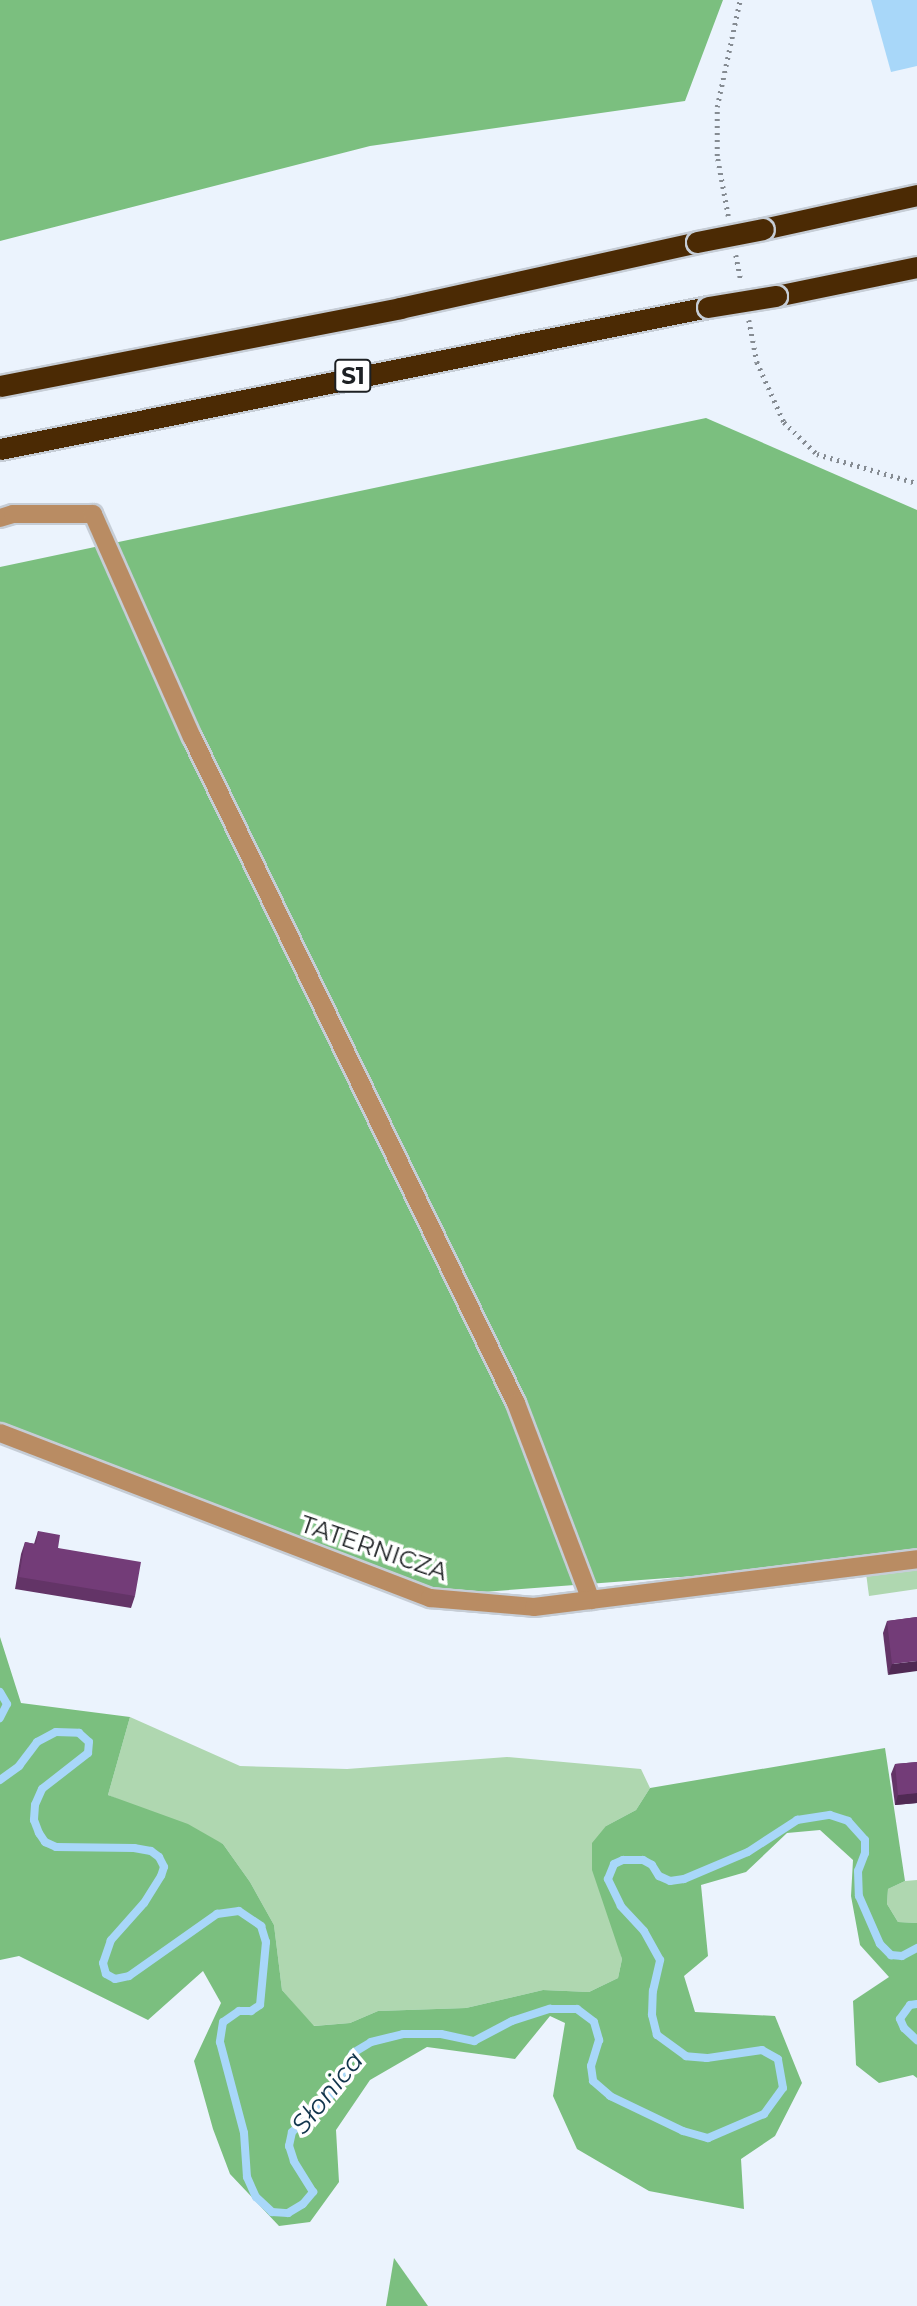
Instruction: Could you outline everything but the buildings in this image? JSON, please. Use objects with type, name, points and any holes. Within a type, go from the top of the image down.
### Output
[{"type":"highway","name":"S1","points":[[0,386],[400,307],[917,195]]},
{"type":"highway","name":"S1","points":[[0,449],[917,267]]},
{"type":"street","points":[[0,518],[13,514],[93,514],[192,737],[516,1403],[591,1600]]},
{"type":"street","name":"TATERNICZA","points":[[0,1433],[430,1598],[534,1607],[917,1559]]},
{"type":"green space","points":[[0,0],[723,0],[685,101],[370,146],[0,241]]},
{"type":"green space","points":[[706,418],[917,510],[917,1556],[853,1564],[430,1596],[0,1429],[0,567]]},
{"type":"green space","points":[[917,1567],[917,1589],[869,1596],[866,1573]]},
{"type":"green space","points":[[0,1637],[21,1703],[130,1717],[108,1795],[188,1824],[223,1844],[250,1882],[274,1925],[282,1990],[314,2026],[350,2023],[378,2011],[466,2008],[543,1990],[589,1992],[618,1978],[622,1959],[592,1870],[592,1843],[606,1826],[636,1810],[650,1788],[885,1748],[905,1881],[888,1889],[887,1904],[898,1922],[917,1923],[917,2078],[913,2075],[879,2083],[856,2065],[853,2001],[889,1977],[860,1945],[851,1896],[853,1860],[820,1830],[787,1833],[746,1872],[701,1885],[708,1956],[684,1976],[695,2012],[775,2016],[802,2083],[775,2136],[741,2159],[744,2209],[649,2191],[577,2149],[553,2096],[565,2023],[550,2016],[515,2059],[427,2047],[370,2080],[336,2130],[339,2182],[310,2222],[279,2226],[230,2174],[213,2129],[194,2061],[221,2003],[203,1971],[148,2020],[19,1956],[0,1960]]},
{"type":"green space","points":[[130,1717],[240,1766],[347,1769],[507,1757],[641,1769],[650,1788],[636,1810],[606,1826],[611,1919],[622,1959],[618,1978],[589,1992],[543,1990],[466,2008],[378,2011],[350,2023],[313,2026],[282,1990],[274,1925],[250,1882],[223,1844],[108,1795]]},
{"type":"green space","points":[[917,1880],[917,1923],[898,1922],[887,1904],[888,1889],[905,1881]]},
{"type":"green space","points":[[394,2258],[428,2306],[386,2306]]},
{"type":"water","points":[[871,0],[917,0],[917,66],[891,72]]},
{"type":"waterway","name":"Słonica","points":[[0,1692],[7,1704],[0,1718]]},
{"type":"waterway","name":"Słonica","points":[[0,1780],[19,1766],[37,1742],[56,1732],[79,1733],[89,1742],[88,1753],[42,1789],[35,1805],[34,1820],[39,1833],[45,1842],[56,1847],[134,1848],[151,1851],[159,1857],[164,1867],[161,1876],[144,1903],[111,1940],[103,1963],[106,1974],[115,1979],[129,1976],[217,1914],[239,1911],[261,1926],[266,1942],[260,2005],[251,2011],[239,2011],[223,2022],[220,2042],[244,2133],[247,2177],[256,2197],[272,2212],[288,2213],[303,2204],[313,2192],[294,2161],[289,2146],[292,2132],[328,2100],[353,2053],[371,2042],[403,2034],[441,2034],[474,2041],[512,2021],[550,2009],[577,2009],[594,2022],[599,2040],[591,2066],[593,2081],[610,2096],[683,2131],[708,2138],[764,2114],[783,2088],[778,2059],[762,2050],[707,2058],[686,2056],[657,2035],[652,2015],[653,1991],[660,1960],[644,1931],[621,1906],[608,1879],[614,1864],[623,1860],[643,1860],[652,1865],[659,1876],[670,1881],[684,1879],[748,1852],[797,1820],[830,1815],[848,1821],[865,1840],[865,1853],[858,1871],[859,1896],[880,1944],[891,1955],[902,1956],[917,1948]]},
{"type":"waterway","name":"Słonica","points":[[917,2004],[910,2005],[900,2019],[904,2028],[917,2040]]}]
